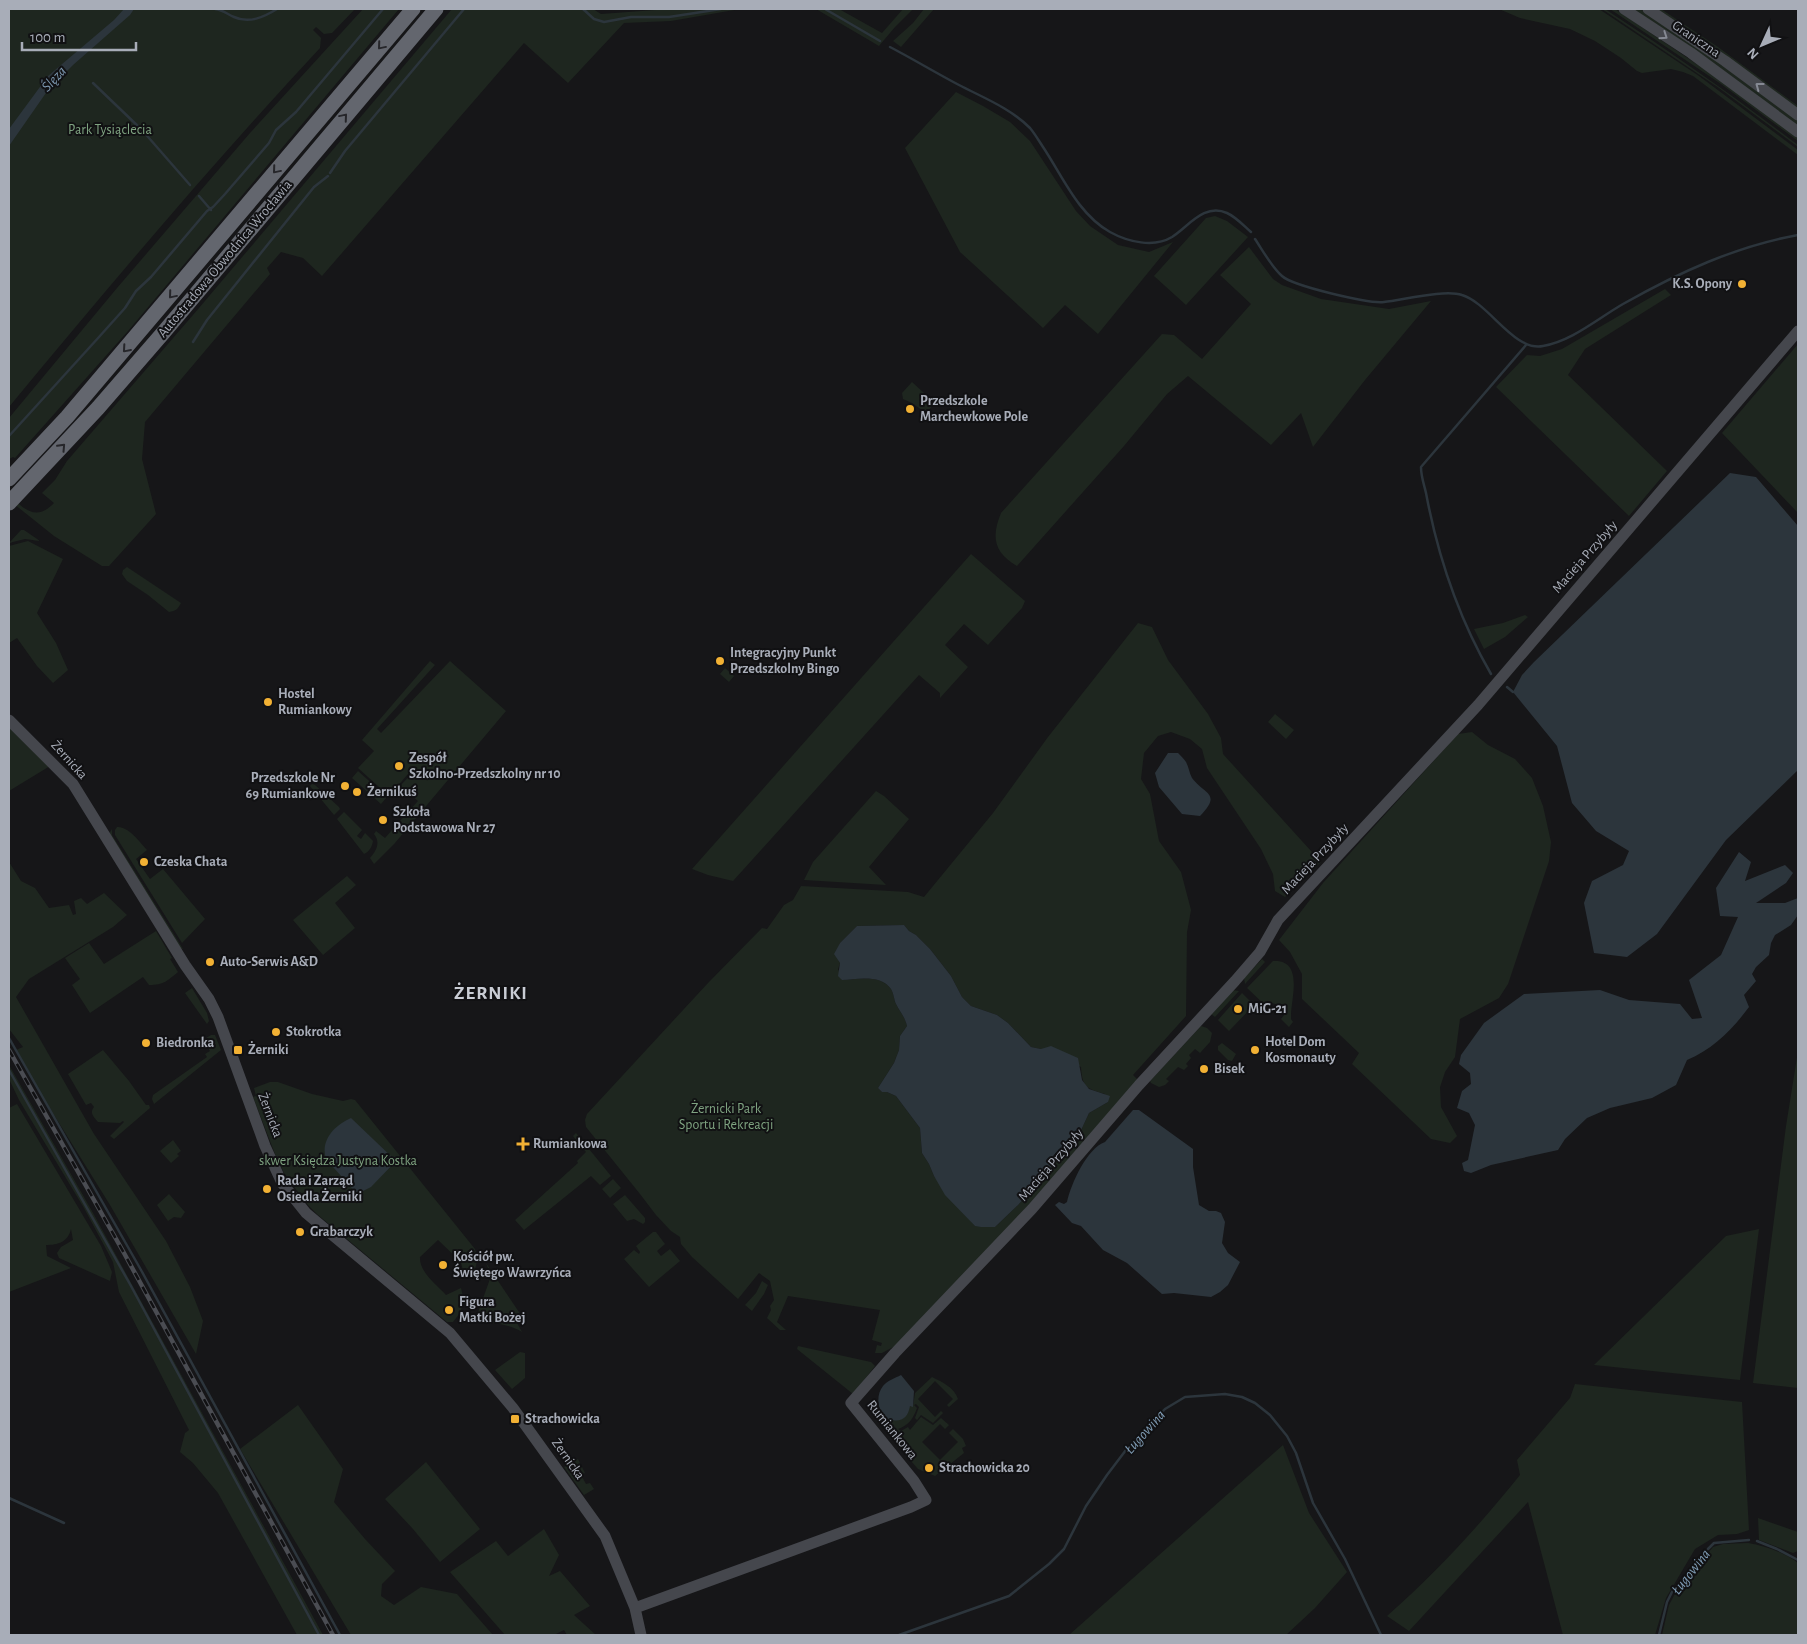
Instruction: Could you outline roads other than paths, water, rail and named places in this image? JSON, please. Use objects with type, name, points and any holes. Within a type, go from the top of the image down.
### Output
[{"type":"highway","name":"Autostradowa Obwodnica Wrocławia","points":[[12,475],[67,417],[412,9]]},
{"type":"highway","name":"Autostradowa Obwodnica Wrocławia","points":[[9,504],[98,408],[436,9]]},
{"type":"street","name":"Graniczna","points":[[1624,9],[1720,74],[1798,132]]},
{"type":"street","name":"Graniczna","points":[[1648,9],[1725,61],[1798,115]]},
{"type":"street","name":"Macieja Przybyły","points":[[851,1404],[896,1352],[1032,1210],[1139,1085],[1235,981],[1260,952],[1278,920],[1478,705],[1798,331]]},
{"type":"street","name":"Żernicka","points":[[9,720],[71,781],[209,999],[218,1017],[270,1158],[285,1186],[301,1208],[316,1222],[442,1325],[461,1344],[529,1428],[606,1536],[634,1608],[641,1635]]},
{"type":"street","name":"Rumiankowa","points":[[634,1608],[806,1547],[911,1508],[926,1500],[914,1481],[851,1404]]},
{"type":"water","name":"Ślęza","points":[[124,9],[134,9],[130,15],[73,65],[48,90],[9,146],[9,129],[48,76],[114,20]]},
{"type":"water","points":[[1730,473],[1756,477],[1798,526],[1798,770],[1726,840],[1657,934],[1627,957],[1594,953],[1584,903],[1592,881],[1623,865],[1629,851],[1596,831],[1572,803],[1557,746],[1513,692],[1522,675],[1534,662]]},
{"type":"water","points":[[1168,753],[1178,753],[1180,755],[1187,764],[1192,778],[1211,798],[1207,808],[1200,816],[1182,814],[1159,787],[1155,773]]},
{"type":"water","points":[[1739,852],[1751,862],[1745,881],[1785,865],[1793,873],[1786,883],[1756,903],[1785,903],[1798,898],[1798,915],[1791,925],[1775,935],[1771,943],[1769,955],[1756,967],[1752,974],[1756,981],[1744,995],[1749,1007],[1736,1023],[1714,1044],[1687,1060],[1676,1085],[1652,1098],[1610,1108],[1587,1118],[1565,1139],[1558,1150],[1491,1165],[1471,1173],[1464,1171],[1462,1163],[1468,1160],[1475,1125],[1469,1113],[1457,1108],[1462,1091],[1471,1084],[1470,1073],[1459,1064],[1461,1055],[1484,1023],[1524,994],[1600,990],[1629,1000],[1680,1004],[1692,1019],[1702,1018],[1689,980],[1721,955],[1738,917],[1720,916],[1716,888]]},
{"type":"water","points":[[904,925],[930,949],[951,976],[962,997],[971,1006],[997,1015],[1008,1023],[1031,1047],[1041,1049],[1051,1046],[1078,1058],[1082,1080],[1089,1089],[1110,1096],[1108,1102],[1089,1113],[1077,1139],[1019,1204],[995,1227],[975,1226],[945,1195],[922,1153],[920,1128],[896,1096],[882,1092],[878,1088],[894,1063],[899,1050],[900,1036],[907,1026],[891,989],[887,984],[875,979],[842,980],[838,976],[840,963],[834,954],[840,943],[857,926]]},
{"type":"water","points":[[1133,1110],[1139,1110],[1193,1149],[1193,1167],[1199,1205],[1209,1211],[1221,1213],[1225,1222],[1222,1243],[1228,1253],[1240,1262],[1228,1285],[1211,1297],[1174,1293],[1162,1294],[1127,1263],[1103,1250],[1081,1226],[1072,1223],[1055,1205],[1059,1202],[1064,1204],[1067,1202],[1072,1186],[1086,1159],[1092,1151],[1105,1142]]},
{"type":"water","points":[[351,1118],[396,1161],[371,1187],[357,1194],[326,1159],[325,1152],[325,1146],[330,1134],[334,1129]]},
{"type":"water","points":[[901,1375],[914,1391],[913,1407],[910,1406],[904,1418],[891,1420],[890,1423],[883,1416],[879,1406],[880,1390],[885,1384]]},
{"type":"waterway","points":[[215,9],[245,20],[262,17],[277,9]]},
{"type":"waterway","points":[[9,436],[125,308],[136,291],[151,277],[207,211],[225,194],[269,143],[276,130],[296,112],[383,9]]},
{"type":"waterway","points":[[330,173],[345,151],[464,9]]},
{"type":"waterway","points":[[583,9],[594,19],[604,22],[631,17],[669,17],[721,9]]},
{"type":"waterway","points":[[825,9],[880,41]]},
{"type":"waterway","points":[[890,47],[996,104],[1022,121],[1035,135],[1080,205],[1110,232],[1133,241],[1157,242],[1172,237],[1197,217],[1211,211],[1227,213],[1251,232]]},
{"type":"waterway","points":[[93,83],[142,130],[190,185]]},
{"type":"waterway","points":[[193,342],[207,320],[314,187],[328,176]]},
{"type":"waterway","points":[[199,196],[211,210]]},
{"type":"waterway","points":[[1255,239],[1278,272],[1300,285],[1332,294],[1376,302],[1455,293],[1472,300],[1482,307],[1522,342],[1532,346],[1543,346],[1564,339],[1584,329],[1623,304],[1686,271],[1730,253],[1798,235]]},
{"type":"waterway","points":[[1491,674],[1459,609],[1443,563],[1421,467],[1526,345]]},
{"type":"waterway","points":[[1507,687],[1513,692]]},
{"type":"waterway","points":[[9,1038],[141,1270],[340,1635]]},
{"type":"waterway","points":[[9,1070],[131,1286],[319,1635]]},
{"type":"waterway","name":"Ługowina","points":[[899,1635],[1009,1596],[1049,1564],[1064,1549],[1086,1506],[1107,1475],[1129,1446],[1165,1409],[1185,1397],[1225,1394],[1242,1397],[1255,1403],[1270,1415],[1287,1436],[1296,1453],[1313,1503],[1345,1559],[1381,1635]]},
{"type":"waterway","points":[[9,1498],[64,1523]]},
{"type":"waterway","name":"Ługowina","points":[[1659,1635],[1667,1602],[1672,1592],[1708,1549],[1714,1543],[1749,1540]]},
{"type":"waterway","name":"Ługowina","points":[[1757,1541],[1798,1560]]},
{"type":"railway","points":[[9,1050],[124,1253],[333,1635]]},
{"type":"place","name":"K.S. Opony","points":[[1742,284]]},
{"type":"place","name":"Przedszkole Marchewkowe Pole","points":[[910,409]]},
{"type":"place","name":"Integracyjny Punkt Przedszkolny Bingo","points":[[720,661]]},
{"type":"place","name":"Hostel Rumiankowy","points":[[268,702]]},
{"type":"place","name":"Zespół Szkolno-Przedszkolny nr 10","points":[[399,766]]},
{"type":"place","name":"Przedszkole Nr 69 Rumiankowe","points":[[345,786]]},
{"type":"place","name":"Żernikuś","points":[[357,792]]},
{"type":"place","name":"Szkoła Podstawowa Nr 27","points":[[383,820]]},
{"type":"place","name":"Czeska Chata","points":[[144,862]]},
{"type":"place","name":"Auto-Serwis A&D","points":[[210,962]]},
{"type":"place","name":"MiG-21","points":[[1238,1009]]},
{"type":"place","name":"Stokrotka","points":[[276,1032]]},
{"type":"place","name":"Biedronka","points":[[146,1043]]},
{"type":"place","name":"Żerniki","points":[[238,1050]]},
{"type":"place","name":"Hotel Dom Kosmonauty","points":[[1255,1050]]},
{"type":"place","name":"Bisek","points":[[1204,1069]]},
{"type":"place","name":"Rumiankowa","points":[[523,1144]]},
{"type":"place","name":"Rada i Zarząd Osiedla Żerniki","points":[[267,1189]]},
{"type":"place","name":"Grabarczyk","points":[[300,1232]]},
{"type":"place","name":"Kościół pw. Świętego Wawrzyńca","points":[[443,1265]]},
{"type":"place","name":"Figura Matki Bożej","points":[[449,1310]]},
{"type":"place","name":"Strachowicka","points":[[515,1419]]},
{"type":"place","name":"Strachowicka 20","points":[[929,1468]]},
{"type":"district","name":"ŻERNIKI","points":[[491,993]]},
{"type":"park label","name":"Park Tysiąclecia","points":[[110,130]]},
{"type":"park label","name":"Żernicki Park Sportu i Rekreacji","points":[[726,1118]]},
{"type":"park label","name":"skwer Księdza Justyna Kostka","points":[[338,1161]]}]
